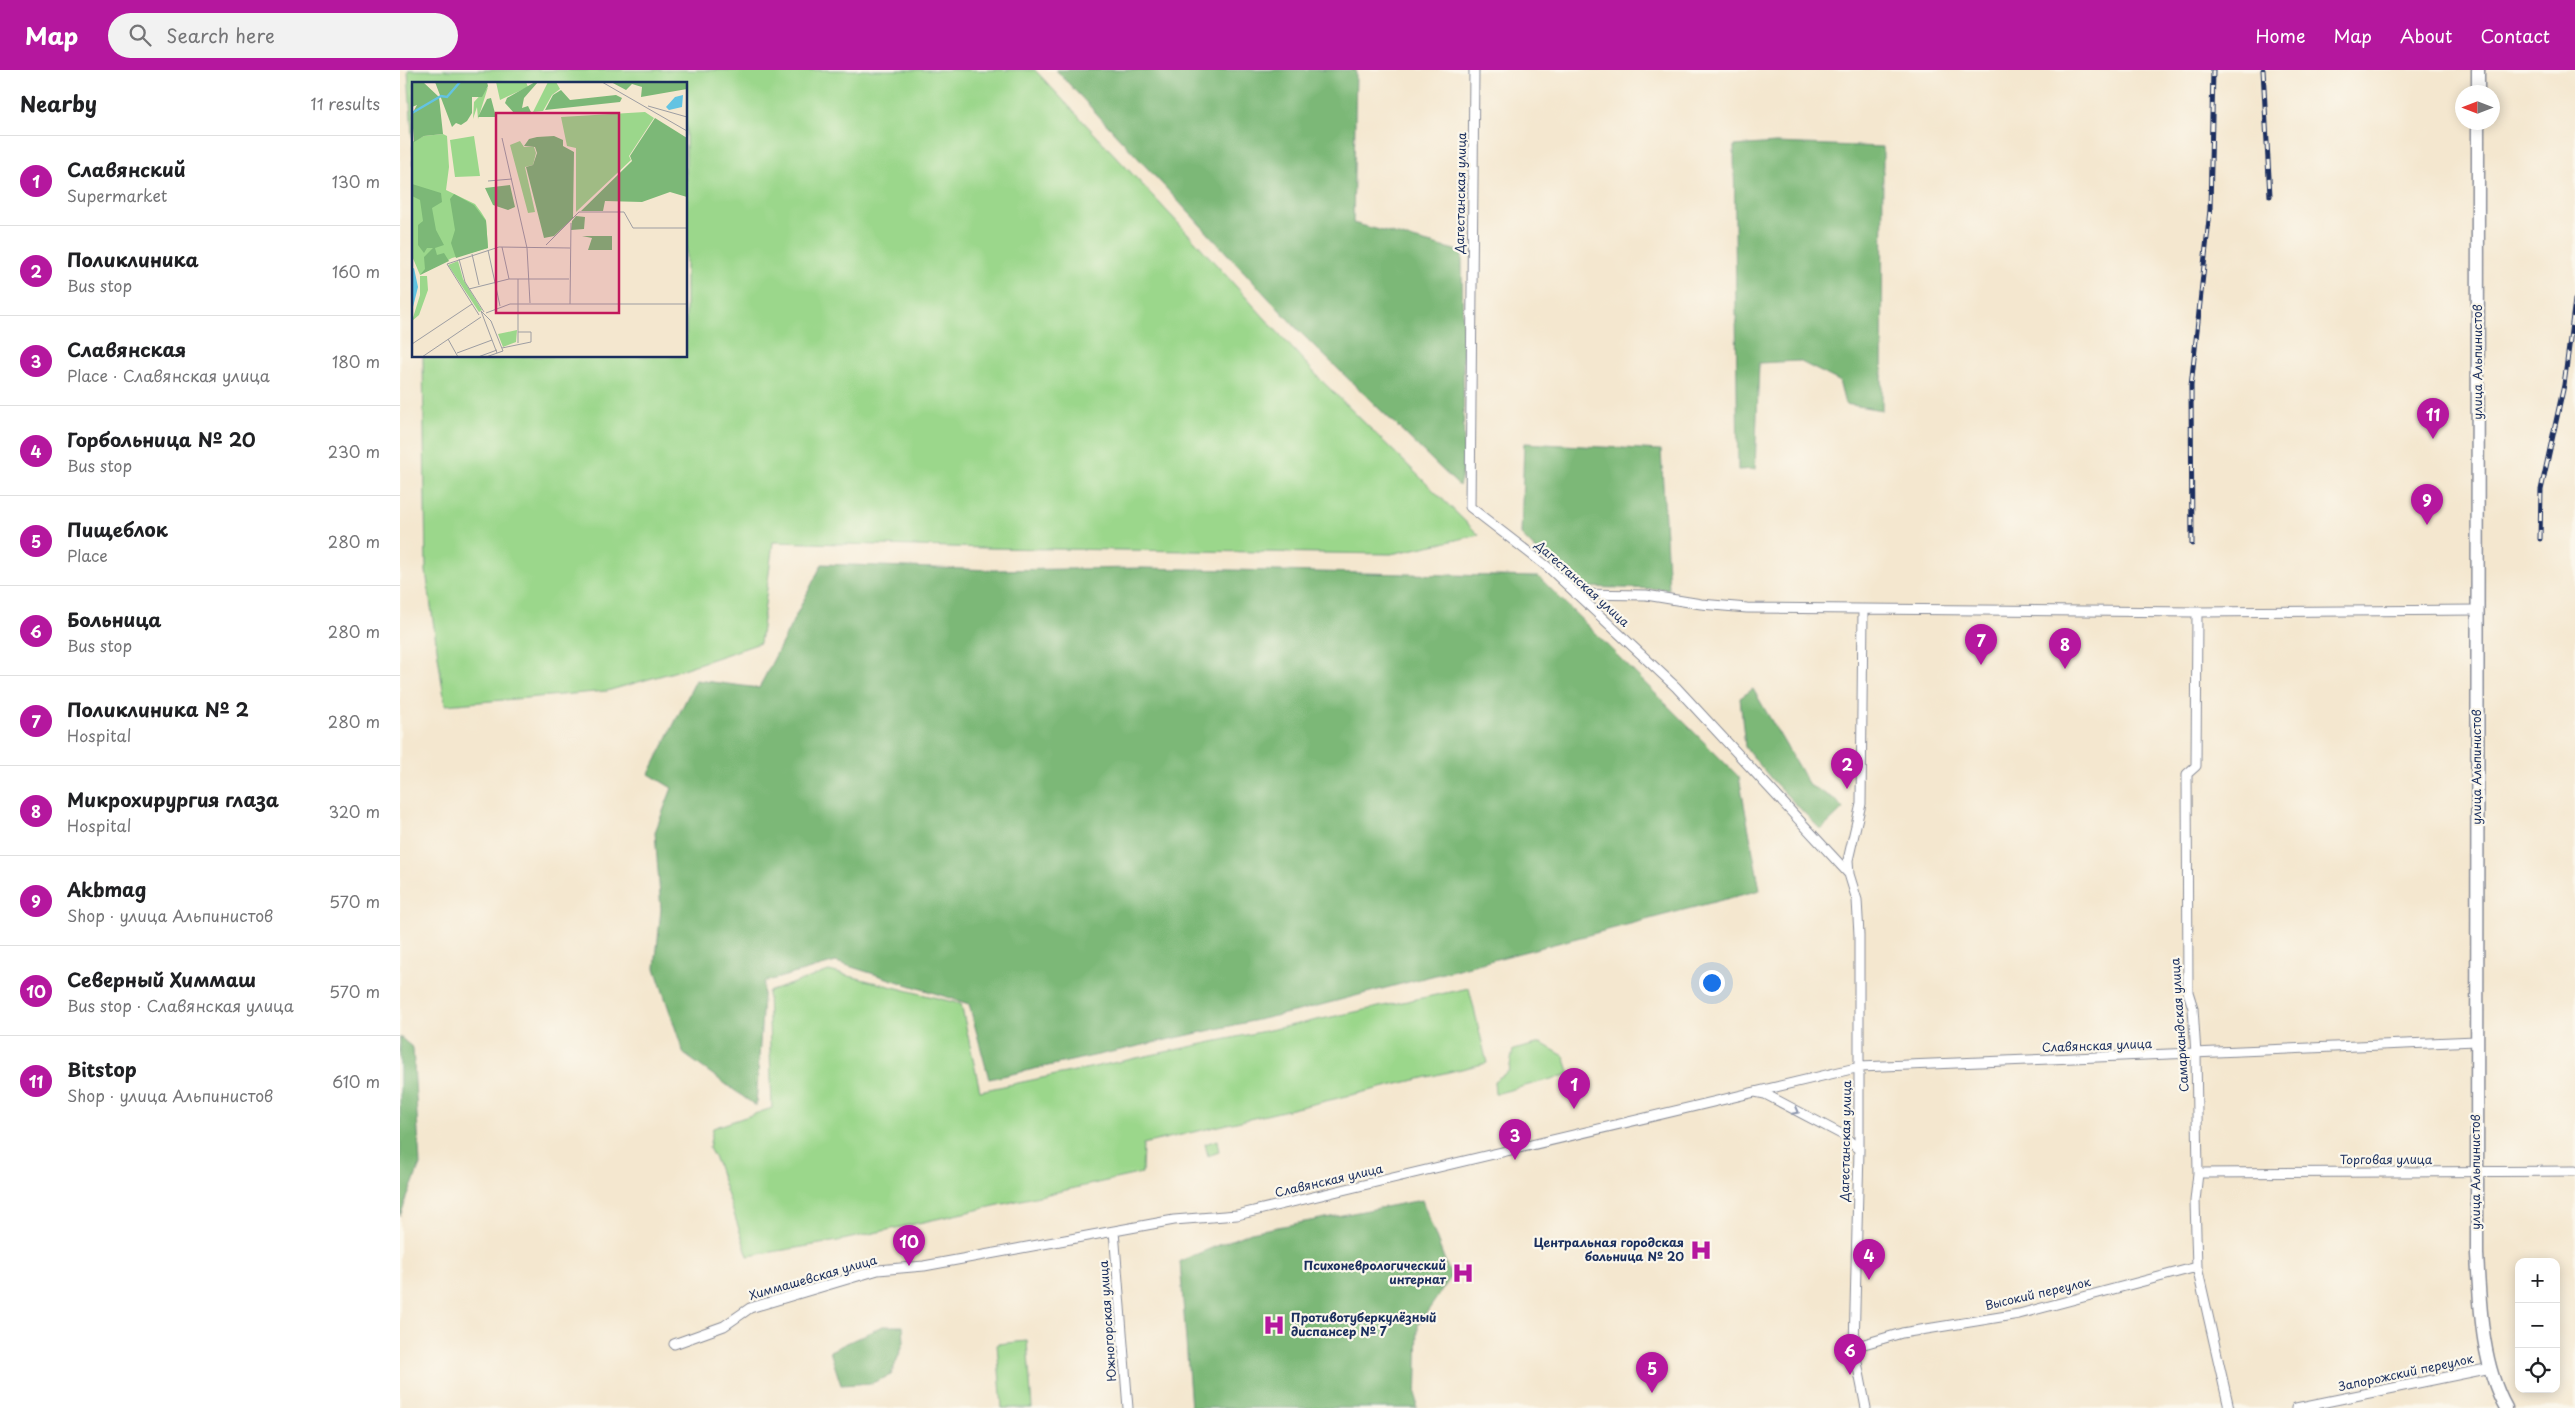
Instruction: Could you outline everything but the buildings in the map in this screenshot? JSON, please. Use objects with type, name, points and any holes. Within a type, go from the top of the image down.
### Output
[{"type":"main road","points":[[2478,70],[2478,85]]},
{"type":"main road","name":"улица Альпинистов","points":[[2478,130],[2476,1171],[2480,1315],[2491,1368],[2506,1408]]},
{"type":"street","name":"Дагестанская улица","points":[[1474,70],[1470,507],[1549,568],[1676,687],[1849,874]]},
{"type":"street","points":[[1576,594],[1646,595],[1701,604],[1747,608],[2197,612],[2478,610]]},
{"type":"street","name":"Дагестанская улица","points":[[1862,610],[1861,804],[1849,852],[1849,874],[1856,895],[1859,917],[1860,1068],[1854,1347],[1866,1408]]},
{"type":"street","name":"Самаркандская улица","points":[[2197,612],[2196,766],[2187,774],[2186,812],[2188,992],[2193,1008],[2196,1054],[2198,1173],[2195,1201],[2197,1267],[2229,1408]]},
{"type":"street","name":"Славянская улица","points":[[907,1267],[1174,1220],[1252,1212],[1752,1092],[1860,1068],[2476,1041]]},
{"type":"street","points":[[1752,1092],[1765,1094],[1843,1135],[1859,1150]]},
{"type":"street","name":"Торговая улица","points":[[2198,1173],[2575,1170]]},
{"type":"street","name":"Южногорская улица","points":[[1114,1231],[1128,1408]]},
{"type":"street","name":"Химмашевская улица","points":[[674,1344],[724,1326],[750,1308],[878,1270],[907,1267]]},
{"type":"street","name":"Высокий переулок","points":[[1854,1347],[1902,1333],[2019,1314],[2197,1267]]},
{"type":"street","name":"Запорожский переулок","points":[[2296,1408],[2491,1368]]},
{"type":"green space","points":[[408,70],[1035,70],[1194,240],[1321,380],[1479,535],[1391,554],[988,548],[773,542],[760,643],[677,671],[607,691],[445,705],[426,571],[423,358],[688,358],[688,82],[412,82],[412,133]]},
{"type":"green space","points":[[1056,70],[1356,70],[1353,223],[1462,252],[1464,467],[1459,486],[1301,333]]},
{"type":"green space","points":[[1776,143],[1883,147],[1882,410],[1845,404],[1839,381],[1799,361],[1759,363],[1755,469],[1738,470],[1734,146]]},
{"type":"green space","points":[[1524,443],[1661,450],[1669,589],[1574,587],[1521,535]]},
{"type":"green space","points":[[822,564],[993,570],[1143,568],[1539,577],[1739,777],[1760,890],[1298,1011],[989,1079],[969,1004],[836,962],[764,982],[756,1106],[684,1054],[655,968],[661,909],[655,832],[672,788],[649,774],[696,680],[759,688]]},
{"type":"green space","points":[[1753,689],[1809,785],[1836,800],[1843,809],[1821,830],[1773,781],[1745,747],[1740,698]]},
{"type":"green space","points":[[829,971],[961,1004],[980,1091],[1469,988],[1487,1063],[1143,1144],[1142,1173],[838,1241],[748,1256],[717,1163],[709,1148],[713,1128],[772,1108],[768,992]]},
{"type":"green space","points":[[400,1037],[413,1048],[420,1165],[400,1216]]},
{"type":"green space","points":[[1541,1043],[1564,1056],[1570,1074],[1495,1094],[1494,1081],[1509,1071],[1513,1050]]},
{"type":"green space","points":[[1217,1140],[1219,1152],[1208,1156],[1205,1144]]},
{"type":"green space","name":"Противотуберкулёзный диспансер № 7","points":[[1422,1200],[1451,1277],[1418,1325],[1416,1408],[1191,1408],[1180,1261],[1251,1232]]},
{"type":"green space","points":[[883,1326],[903,1326],[904,1342],[891,1375],[872,1383],[841,1385],[830,1351]]},
{"type":"green space","points":[[1027,1341],[1032,1408],[1002,1408],[997,1344]]},
{"type":"railway","points":[[2192,544],[2191,386],[2210,210],[2213,70]]},
{"type":"railway","points":[[2263,70],[2270,196]]},
{"type":"railway","points":[[2540,539],[2541,490],[2564,385],[2575,300]]},
{"type":"place","name":"Bitstop","points":[[2433,439]]},
{"type":"place","name":"Akbmag","points":[[2427,525]]},
{"type":"place","name":"Поликлиника № 2","points":[[1981,665]]},
{"type":"place","name":"Микрохирургия глаза","points":[[2065,669]]},
{"type":"place","name":"Поликлиника","points":[[1847,789]]},
{"type":"place","name":"Славянский","points":[[1574,1109]]},
{"type":"place","name":"Славянская","points":[[1515,1160]]},
{"type":"place","name":"Центральная городская больница № 20","points":[[1701,1250]]},
{"type":"place","name":"Северный Химмаш","points":[[909,1266]]},
{"type":"place","name":"Психоневрологический интернат","points":[[1463,1273]]},
{"type":"place","name":"Горбольница № 20","points":[[1869,1280]]},
{"type":"place","name":"Противотуберкулёзный диспансер № 7","points":[[1274,1325]]},
{"type":"place","name":"Больница","points":[[1850,1375]]},
{"type":"place","name":"Пищеблок","points":[[1652,1393]]}]
